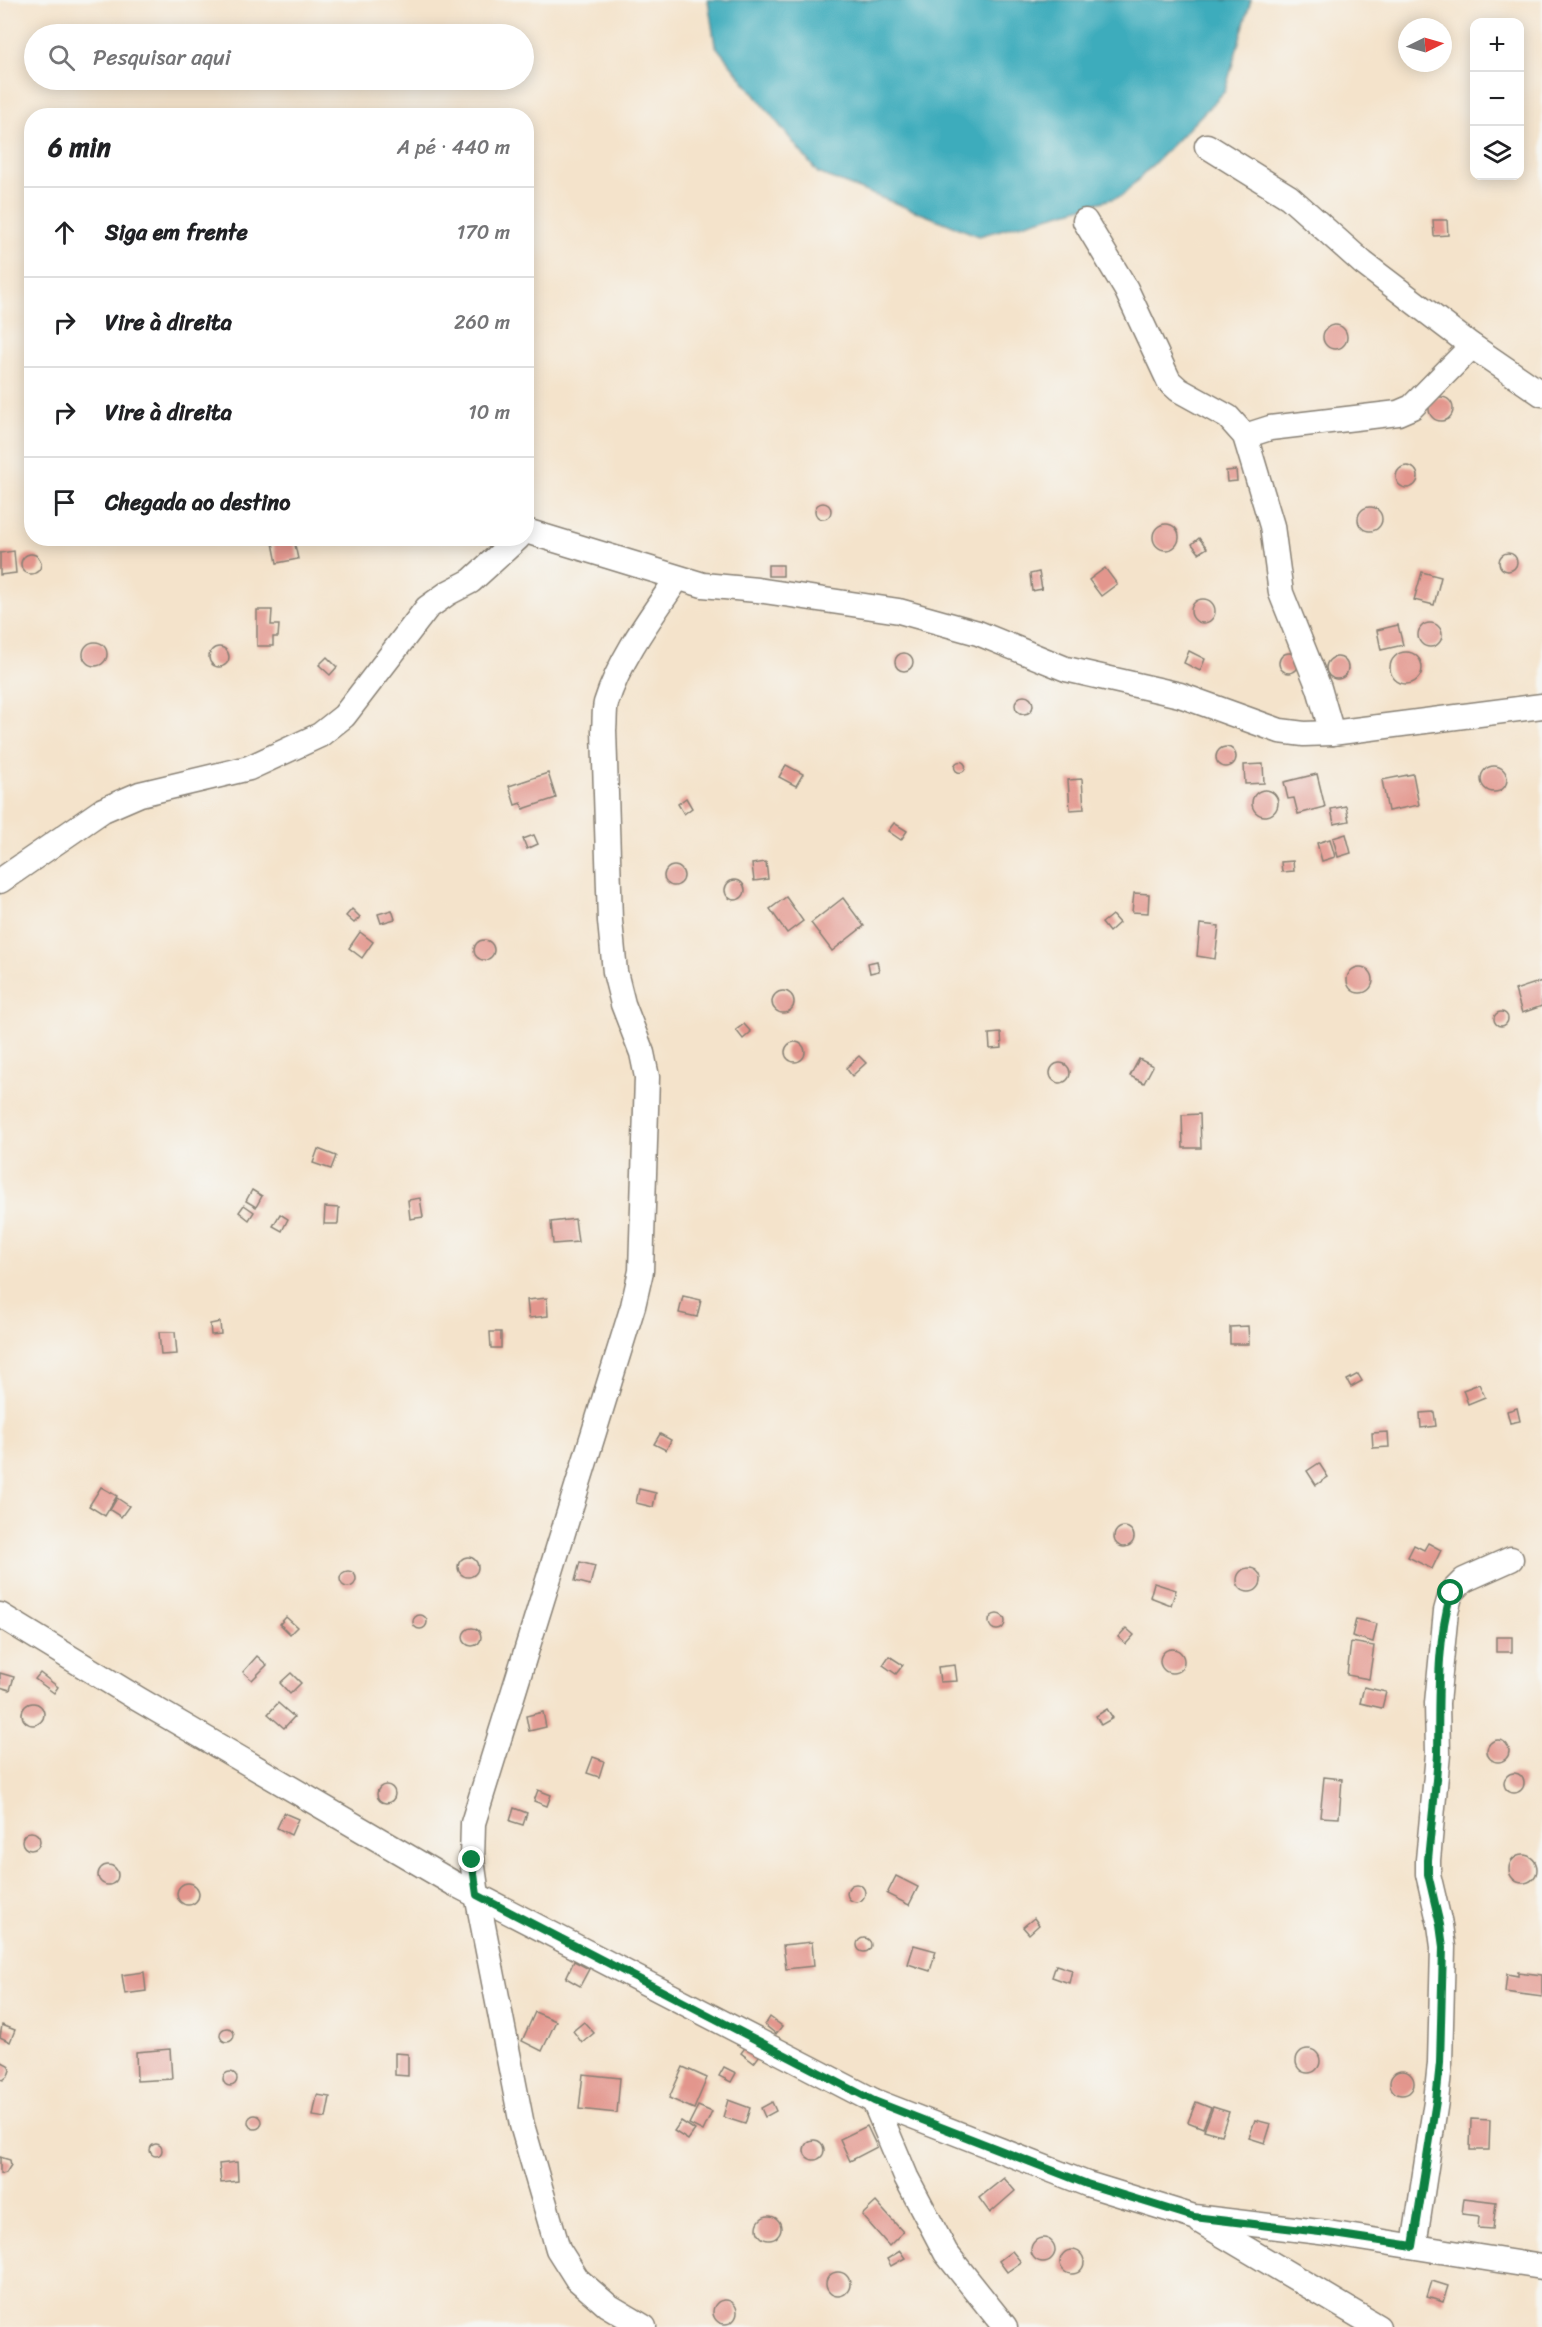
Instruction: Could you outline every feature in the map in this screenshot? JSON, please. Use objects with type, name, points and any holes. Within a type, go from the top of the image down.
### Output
[{"type":"street","points":[[1207,146],[1289,196],[1363,263],[1472,346],[1542,394]]},
{"type":"street","points":[[1085,221],[1126,289],[1169,381],[1179,390],[1228,417],[1245,436],[1272,526],[1281,593],[1319,688],[1332,733]]},
{"type":"street","points":[[1245,436],[1270,428],[1398,413],[1412,407],[1472,346]]},
{"type":"street","points":[[534,533],[638,564],[677,579],[704,585],[757,590],[900,611],[978,633],[1066,669],[1180,695],[1280,731],[1304,734],[1332,733],[1542,706]]},
{"type":"street","points":[[0,881],[103,810],[140,794],[249,768],[320,735],[344,716],[428,608],[448,593],[471,581],[509,546]]},
{"type":"street","points":[[644,2327],[607,2305],[577,2279],[558,2249],[522,2125],[472,1860],[473,1823],[630,1317],[641,1271],[646,1077],[642,1053],[623,1004],[615,972],[610,921],[604,730],[606,705],[614,681],[639,636],[677,579]]},
{"type":"street","points":[[1413,2246],[1440,2063],[1443,1947],[1428,1874],[1428,1860],[1438,1754],[1437,1703],[1446,1611],[1451,1593],[1464,1580],[1511,1559]]},
{"type":"street","points":[[0,1615],[148,1705],[477,1895],[874,2101],[1087,2184],[1194,2217],[1328,2233],[1542,2267]]},
{"type":"street","points":[[874,2101],[906,2177],[946,2253],[1005,2327]]},
{"type":"street","points":[[1194,2217],[1378,2327]]},
{"type":"water","points":[[708,0],[1251,0],[1225,91],[1122,196],[979,236],[818,173],[715,45]]},
{"type":"building","points":[[1433,220],[1447,220],[1448,235],[1434,236]]},
{"type":"building","points":[[1335,325],[1343,329],[1347,337],[1343,345],[1335,349],[1327,345],[1323,337],[1327,329]]},
{"type":"building","points":[[1441,397],[1446,398],[1452,404],[1452,414],[1446,420],[1441,421],[1436,420],[1430,414],[1429,409],[1430,404],[1436,398]]},
{"type":"building","points":[[1407,466],[1415,469],[1418,477],[1415,485],[1407,488],[1399,485],[1396,477],[1399,469]]},
{"type":"building","points":[[1236,470],[1237,481],[1227,482],[1226,471]]},
{"type":"building","points":[[820,503],[826,503],[831,511],[829,517],[820,519],[815,514],[815,508]]},
{"type":"building","points":[[1370,507],[1375,508],[1381,514],[1381,524],[1375,530],[1370,531],[1365,530],[1359,524],[1358,519],[1359,514],[1365,508]]},
{"type":"building","points":[[1166,524],[1175,528],[1179,537],[1175,546],[1166,550],[1157,546],[1153,537],[1157,528]]},
{"type":"building","points":[[1199,538],[1207,548],[1199,553],[1192,544]]},
{"type":"building","points":[[274,546],[295,546],[298,559],[277,563]]},
{"type":"building","points":[[14,551],[16,573],[0,575],[0,553]]},
{"type":"building","points":[[1508,553],[1514,556],[1517,562],[1514,568],[1508,571],[1502,568],[1499,562],[1502,556]]},
{"type":"building","points":[[31,554],[38,557],[41,564],[38,571],[31,574],[24,571],[21,564],[24,557]]},
{"type":"building","points":[[768,565],[783,565],[783,576],[768,576]]},
{"type":"building","points":[[1105,568],[1117,584],[1101,596],[1089,580]]},
{"type":"building","points":[[1039,572],[1042,589],[1032,591],[1030,574]]},
{"type":"building","points":[[1422,572],[1441,577],[1434,605],[1414,600]]},
{"type":"building","points":[[1203,599],[1211,603],[1215,611],[1211,619],[1203,623],[1195,619],[1191,611],[1195,603]]},
{"type":"building","points":[[257,610],[272,610],[271,625],[279,625],[278,637],[273,637],[273,646],[257,646]]},
{"type":"building","points":[[1430,623],[1439,626],[1442,635],[1439,644],[1430,647],[1421,644],[1418,635],[1421,626]]},
{"type":"building","points":[[1398,625],[1403,645],[1381,650],[1377,630]]},
{"type":"building","points":[[95,642],[104,645],[107,654],[104,663],[95,666],[86,663],[83,654],[86,645]]},
{"type":"building","points":[[219,647],[226,650],[229,657],[226,664],[219,667],[212,664],[209,657],[212,650]]},
{"type":"building","points":[[1189,651],[1205,659],[1200,671],[1184,663]]},
{"type":"building","points":[[1406,652],[1418,656],[1422,668],[1418,680],[1406,684],[1394,680],[1390,668],[1394,656]]},
{"type":"building","points":[[904,653],[910,656],[913,662],[910,668],[904,671],[898,668],[895,662],[898,656]]},
{"type":"building","points":[[1289,653],[1296,656],[1299,663],[1296,670],[1289,673],[1282,670],[1279,663],[1282,656]]},
{"type":"building","points":[[327,657],[337,667],[330,675],[319,665]]},
{"type":"building","points":[[1337,657],[1345,660],[1348,668],[1345,676],[1337,679],[1329,676],[1326,668],[1329,660]]},
{"type":"building","points":[[1024,696],[1030,699],[1033,705],[1030,711],[1024,714],[1018,711],[1015,705],[1018,699]]},
{"type":"building","points":[[1222,747],[1230,747],[1236,753],[1236,761],[1230,767],[1222,767],[1216,761],[1216,753]]},
{"type":"building","points":[[960,762],[964,763],[964,771],[960,772],[956,771],[955,767],[956,763]]},
{"type":"building","points":[[1263,764],[1264,783],[1245,784],[1244,765]]},
{"type":"building","points":[[786,765],[803,774],[796,786],[779,777]]},
{"type":"building","points":[[1494,766],[1503,770],[1507,779],[1503,788],[1494,792],[1485,788],[1481,779],[1485,770]]},
{"type":"building","points":[[548,773],[556,798],[523,809],[521,803],[515,805],[509,786]]},
{"type":"building","points":[[1317,774],[1325,807],[1298,814],[1294,798],[1288,799],[1284,782]]},
{"type":"building","points":[[1413,774],[1419,805],[1388,811],[1382,780]]},
{"type":"building","points":[[1082,779],[1084,809],[1070,810],[1068,780]]},
{"type":"building","points":[[1265,790],[1274,794],[1278,803],[1274,812],[1265,816],[1256,812],[1252,803],[1256,794]]},
{"type":"building","points":[[686,798],[692,808],[684,814],[678,804]]},
{"type":"building","points":[[1346,806],[1349,821],[1334,824],[1331,809]]},
{"type":"building","points":[[894,823],[907,831],[901,840],[888,831]]},
{"type":"building","points":[[1346,834],[1351,853],[1338,857],[1333,838]]},
{"type":"building","points":[[534,835],[538,844],[527,849],[523,839]]},
{"type":"building","points":[[1330,839],[1335,857],[1322,861],[1317,843]]},
{"type":"building","points":[[1293,861],[1294,871],[1282,872],[1281,862]]},
{"type":"building","points":[[766,862],[768,879],[754,881],[752,864]]},
{"type":"building","points":[[670,866],[678,866],[684,872],[684,880],[678,886],[670,886],[664,880],[664,872]]},
{"type":"building","points":[[731,880],[739,880],[745,886],[745,894],[739,900],[731,900],[725,894],[725,886]]},
{"type":"building","points":[[1134,893],[1149,894],[1148,913],[1132,912]]},
{"type":"building","points":[[786,897],[803,921],[787,933],[770,909]]},
{"type":"building","points":[[843,898],[864,926],[832,951],[811,923]]},
{"type":"building","points":[[352,909],[360,917],[354,923],[346,916]]},
{"type":"building","points":[[392,910],[395,919],[381,923],[378,914]]},
{"type":"building","points":[[1112,915],[1119,923],[1109,932],[1102,923]]},
{"type":"building","points":[[1200,924],[1219,926],[1215,959],[1197,956]]},
{"type":"building","points":[[360,932],[373,942],[362,958],[349,948]]},
{"type":"building","points":[[480,940],[488,940],[494,946],[494,954],[488,960],[480,960],[474,954],[474,946]]},
{"type":"building","points":[[877,961],[879,971],[870,973],[868,963]]},
{"type":"building","points":[[1360,967],[1369,971],[1373,980],[1369,989],[1360,993],[1351,989],[1347,980],[1351,971]]},
{"type":"building","points":[[1542,981],[1542,1006],[1522,1013],[1515,990]]},
{"type":"building","points":[[783,991],[793,998],[794,1002],[787,1012],[783,1013],[773,1006],[772,1002],[779,992]]},
{"type":"building","points":[[1501,1012],[1506,1014],[1508,1019],[1506,1024],[1501,1026],[1496,1024],[1494,1019],[1496,1014]]},
{"type":"building","points":[[744,1024],[751,1032],[743,1039],[736,1030]]},
{"type":"building","points":[[1001,1033],[1002,1048],[990,1049],[989,1034]]},
{"type":"building","points":[[791,1042],[799,1042],[805,1048],[805,1056],[799,1062],[791,1062],[785,1056],[785,1048]]},
{"type":"building","points":[[859,1056],[866,1063],[852,1076],[846,1068]]},
{"type":"building","points":[[1139,1059],[1153,1066],[1144,1083],[1130,1076]]},
{"type":"building","points":[[1056,1063],[1064,1063],[1070,1069],[1070,1077],[1064,1083],[1056,1083],[1050,1077],[1050,1069]]},
{"type":"building","points":[[1200,1114],[1201,1148],[1183,1148],[1182,1115]]},
{"type":"building","points":[[318,1149],[336,1156],[331,1169],[313,1163]]},
{"type":"building","points":[[252,1190],[262,1196],[256,1207],[246,1201]]},
{"type":"building","points":[[420,1198],[423,1217],[410,1219],[408,1200]]},
{"type":"building","points":[[244,1205],[254,1212],[249,1220],[239,1212]]},
{"type":"building","points":[[325,1207],[339,1208],[338,1224],[324,1224]]},
{"type":"building","points":[[280,1214],[288,1219],[282,1231],[273,1226]]},
{"type":"building","points":[[575,1219],[578,1242],[553,1244],[551,1222]]},
{"type":"building","points":[[683,1296],[701,1300],[697,1317],[679,1313]]},
{"type":"building","points":[[547,1298],[548,1316],[529,1318],[527,1300]]},
{"type":"building","points":[[220,1322],[221,1334],[211,1335],[210,1324]]},
{"type":"building","points":[[1248,1326],[1249,1344],[1230,1344],[1230,1327]]},
{"type":"building","points":[[159,1332],[175,1332],[177,1354],[161,1355]]},
{"type":"building","points":[[490,1332],[501,1332],[501,1348],[491,1348]]},
{"type":"building","points":[[1358,1374],[1362,1381],[1351,1387],[1347,1380]]},
{"type":"building","points":[[1479,1384],[1485,1397],[1468,1404],[1463,1390]]},
{"type":"building","points":[[1517,1408],[1520,1421],[1510,1423],[1507,1411]]},
{"type":"building","points":[[1434,1412],[1436,1426],[1421,1428],[1420,1413]]},
{"type":"building","points":[[1388,1432],[1389,1447],[1373,1448],[1372,1433]]},
{"type":"building","points":[[660,1434],[671,1440],[666,1450],[654,1444]]},
{"type":"building","points":[[1319,1463],[1328,1477],[1316,1485],[1307,1471]]},
{"type":"building","points":[[101,1487],[117,1496],[105,1516],[89,1506]]},
{"type":"building","points":[[639,1489],[656,1493],[653,1507],[636,1503]]},
{"type":"building","points":[[117,1498],[129,1506],[121,1517],[110,1510]]},
{"type":"building","points":[[1124,1527],[1131,1530],[1134,1537],[1131,1544],[1124,1547],[1117,1544],[1114,1537],[1117,1530]]},
{"type":"building","points":[[1428,1543],[1441,1550],[1432,1569],[1408,1557],[1414,1545],[1424,1550]]},
{"type":"building","points":[[468,1557],[475,1560],[478,1567],[475,1574],[468,1577],[461,1574],[458,1567],[461,1560]]},
{"type":"building","points":[[580,1562],[595,1566],[590,1585],[575,1581]]},
{"type":"building","points":[[1249,1568],[1258,1571],[1261,1580],[1258,1589],[1249,1592],[1240,1589],[1237,1580],[1240,1571]]},
{"type":"building","points":[[348,1571],[354,1573],[356,1579],[354,1585],[348,1587],[342,1585],[340,1579],[342,1573]]},
{"type":"building","points":[[1154,1583],[1176,1590],[1171,1605],[1150,1597]]},
{"type":"building","points":[[997,1614],[1003,1616],[1005,1622],[1003,1628],[997,1630],[991,1628],[989,1622],[991,1616]]},
{"type":"building","points":[[417,1615],[423,1615],[427,1622],[423,1629],[417,1629],[413,1625],[413,1619]]},
{"type":"building","points":[[286,1617],[297,1627],[290,1634],[280,1624]]},
{"type":"building","points":[[1356,1619],[1377,1624],[1373,1642],[1352,1636]]},
{"type":"building","points":[[472,1628],[478,1631],[481,1637],[478,1643],[472,1646],[466,1643],[463,1637],[466,1631]]},
{"type":"building","points":[[1126,1628],[1134,1635],[1126,1644],[1118,1637]]},
{"type":"building","points":[[1496,1637],[1512,1637],[1512,1652],[1496,1652]]},
{"type":"building","points":[[1351,1642],[1374,1646],[1369,1679],[1347,1675]]},
{"type":"building","points":[[1172,1649],[1177,1650],[1183,1656],[1183,1666],[1177,1672],[1172,1673],[1167,1672],[1161,1666],[1160,1661],[1161,1656],[1167,1650]]},
{"type":"building","points":[[257,1656],[267,1665],[252,1680],[243,1672]]},
{"type":"building","points":[[889,1656],[903,1665],[896,1674],[883,1665]]},
{"type":"building","points":[[955,1665],[957,1681],[940,1682],[938,1667]]},
{"type":"building","points":[[0,1673],[14,1677],[10,1690],[0,1687]]},
{"type":"building","points":[[40,1673],[58,1687],[54,1693],[35,1679]]},
{"type":"building","points":[[291,1673],[301,1683],[290,1694],[280,1683]]},
{"type":"building","points":[[1364,1687],[1386,1692],[1382,1708],[1360,1703]]},
{"type":"building","points":[[29,1703],[37,1703],[44,1710],[44,1718],[37,1725],[29,1725],[22,1718],[22,1710]]},
{"type":"building","points":[[278,1703],[294,1717],[284,1728],[268,1714]]},
{"type":"building","points":[[1107,1709],[1113,1718],[1101,1725],[1096,1716]]},
{"type":"building","points":[[543,1712],[546,1727],[529,1731],[526,1716]]},
{"type":"building","points":[[1498,1740],[1506,1743],[1509,1751],[1506,1759],[1498,1762],[1490,1759],[1487,1751],[1490,1743]]},
{"type":"building","points":[[593,1757],[604,1761],[599,1777],[587,1773]]},
{"type":"building","points":[[1514,1773],[1521,1776],[1524,1783],[1521,1790],[1514,1793],[1507,1790],[1504,1783],[1507,1776]]},
{"type":"building","points":[[1324,1777],[1342,1779],[1339,1818],[1320,1817]]},
{"type":"building","points":[[386,1785],[392,1788],[395,1794],[392,1800],[386,1803],[380,1800],[377,1794],[380,1788]]},
{"type":"building","points":[[538,1790],[551,1795],[547,1806],[534,1801]]},
{"type":"building","points":[[514,1808],[527,1813],[523,1825],[510,1821]]},
{"type":"building","points":[[284,1813],[298,1819],[291,1835],[277,1828]]},
{"type":"building","points":[[31,1832],[37,1835],[40,1841],[37,1847],[31,1850],[25,1847],[22,1841],[25,1835]]},
{"type":"building","points":[[1523,1855],[1533,1859],[1537,1869],[1533,1879],[1523,1883],[1513,1879],[1509,1869],[1513,1859]]},
{"type":"building","points":[[108,1865],[115,1868],[118,1875],[115,1882],[108,1885],[101,1882],[98,1875],[101,1868]]},
{"type":"building","points":[[896,1876],[918,1887],[909,1905],[887,1894]]},
{"type":"building","points":[[188,1883],[196,1886],[199,1894],[196,1902],[188,1905],[180,1902],[177,1894],[180,1886]]},
{"type":"building","points":[[856,1884],[862,1887],[865,1893],[862,1899],[856,1902],[850,1899],[847,1893],[850,1887]]},
{"type":"building","points":[[1034,1918],[1039,1925],[1029,1934],[1023,1927]]},
{"type":"building","points":[[864,1938],[869,1940],[871,1945],[869,1950],[864,1952],[859,1950],[857,1945],[859,1940]]},
{"type":"building","points":[[812,1942],[814,1966],[786,1969],[783,1945]]},
{"type":"building","points":[[914,1945],[936,1951],[930,1971],[908,1964]]},
{"type":"building","points":[[574,1961],[589,1969],[580,1986],[566,1978]]},
{"type":"building","points":[[1056,1965],[1072,1970],[1069,1983],[1052,1977]]},
{"type":"building","points":[[144,1972],[146,1991],[125,1994],[122,1975]]},
{"type":"building","points":[[1518,1972],[1542,1975],[1542,1997],[1505,1992],[1507,1974],[1518,1976]]},
{"type":"building","points":[[535,2012],[556,2021],[542,2051],[522,2041]]},
{"type":"building","points":[[770,2017],[782,2026],[776,2034],[765,2025]]},
{"type":"building","points":[[584,2022],[594,2033],[582,2043],[573,2031]]},
{"type":"building","points":[[2,2025],[15,2030],[10,2042],[0,2037]]},
{"type":"building","points":[[224,2028],[230,2028],[234,2035],[230,2042],[224,2042],[220,2038],[220,2032]]},
{"type":"building","points":[[750,2041],[763,2051],[754,2063],[741,2053]]},
{"type":"building","points":[[170,2049],[172,2079],[137,2081],[136,2052]]},
{"type":"building","points":[[1308,2049],[1317,2052],[1320,2061],[1317,2070],[1308,2073],[1299,2070],[1296,2061],[1299,2052]]},
{"type":"building","points":[[395,2053],[408,2054],[408,2076],[395,2075]]},
{"type":"building","points":[[0,2061],[8,2065],[10,2070],[8,2076],[3,2080],[0,2079]]},
{"type":"building","points":[[683,2067],[707,2078],[694,2109],[669,2098]]},
{"type":"building","points":[[724,2067],[736,2073],[731,2082],[719,2076]]},
{"type":"building","points":[[1402,2071],[1407,2072],[1413,2078],[1413,2088],[1407,2094],[1402,2095],[1397,2094],[1391,2088],[1390,2083],[1391,2078],[1397,2072]]},
{"type":"building","points":[[227,2072],[233,2072],[237,2079],[233,2086],[227,2086],[223,2082],[223,2076]]},
{"type":"building","points":[[583,2074],[620,2078],[617,2113],[579,2109]]},
{"type":"building","points":[[317,2095],[330,2097],[326,2118],[313,2116]]},
{"type":"building","points":[[728,2100],[750,2108],[745,2124],[723,2117]]},
{"type":"building","points":[[772,2102],[776,2111],[765,2117],[761,2108]]},
{"type":"building","points":[[1196,2102],[1211,2108],[1203,2128],[1188,2122]]},
{"type":"building","points":[[698,2106],[712,2112],[703,2131],[689,2124]]},
{"type":"building","points":[[1213,2107],[1229,2112],[1221,2135],[1204,2130]]},
{"type":"building","points":[[252,2115],[258,2115],[262,2122],[258,2129],[252,2129],[248,2125],[248,2119]]},
{"type":"building","points":[[1471,2119],[1490,2120],[1489,2150],[1470,2150]]},
{"type":"building","points":[[1255,2120],[1271,2124],[1265,2143],[1249,2138]]},
{"type":"building","points":[[681,2121],[695,2130],[688,2140],[674,2131]]},
{"type":"building","points":[[867,2126],[877,2147],[850,2161],[840,2139]]},
{"type":"building","points":[[810,2140],[818,2140],[824,2146],[824,2154],[818,2160],[810,2160],[804,2154],[804,2146]]},
{"type":"building","points":[[158,2144],[162,2150],[158,2156],[154,2156],[150,2148]]},
{"type":"building","points":[[0,2157],[10,2160],[11,2165],[6,2173],[0,2174]]},
{"type":"building","points":[[237,2162],[238,2181],[221,2183],[219,2164]]},
{"type":"building","points":[[1004,2178],[1015,2191],[990,2213],[979,2198]]},
{"type":"building","points":[[1464,2198],[1496,2202],[1493,2229],[1478,2228],[1479,2216],[1462,2214]]},
{"type":"building","points":[[876,2202],[903,2232],[889,2246],[862,2215]]},
{"type":"building","points":[[769,2216],[774,2217],[780,2223],[780,2233],[774,2239],[769,2240],[764,2239],[758,2233],[757,2228],[758,2223],[764,2217]]},
{"type":"building","points":[[1043,2238],[1048,2239],[1054,2245],[1054,2255],[1048,2261],[1043,2262],[1038,2261],[1032,2255],[1031,2250],[1032,2245],[1038,2239]]},
{"type":"building","points":[[1072,2250],[1080,2254],[1084,2262],[1080,2270],[1072,2274],[1064,2270],[1060,2262],[1064,2254]]},
{"type":"building","points":[[900,2251],[905,2258],[891,2266],[887,2259]]},
{"type":"building","points":[[1012,2251],[1021,2262],[1007,2272],[999,2261]]},
{"type":"building","points":[[838,2272],[846,2276],[850,2284],[846,2292],[838,2296],[830,2292],[826,2284],[830,2276]]},
{"type":"building","points":[[1432,2281],[1448,2286],[1443,2302],[1427,2297]]},
{"type":"building","points":[[725,2300],[734,2303],[737,2312],[734,2321],[725,2324],[716,2321],[713,2312],[716,2303]]},
{"type":"route","points":[[472,1860],[477,1895],[874,2101],[1087,2184],[1194,2217],[1413,2246],[1440,2063],[1443,1947],[1428,1874],[1428,1860],[1438,1754],[1437,1703],[1446,1611],[1451,1593]]}]
